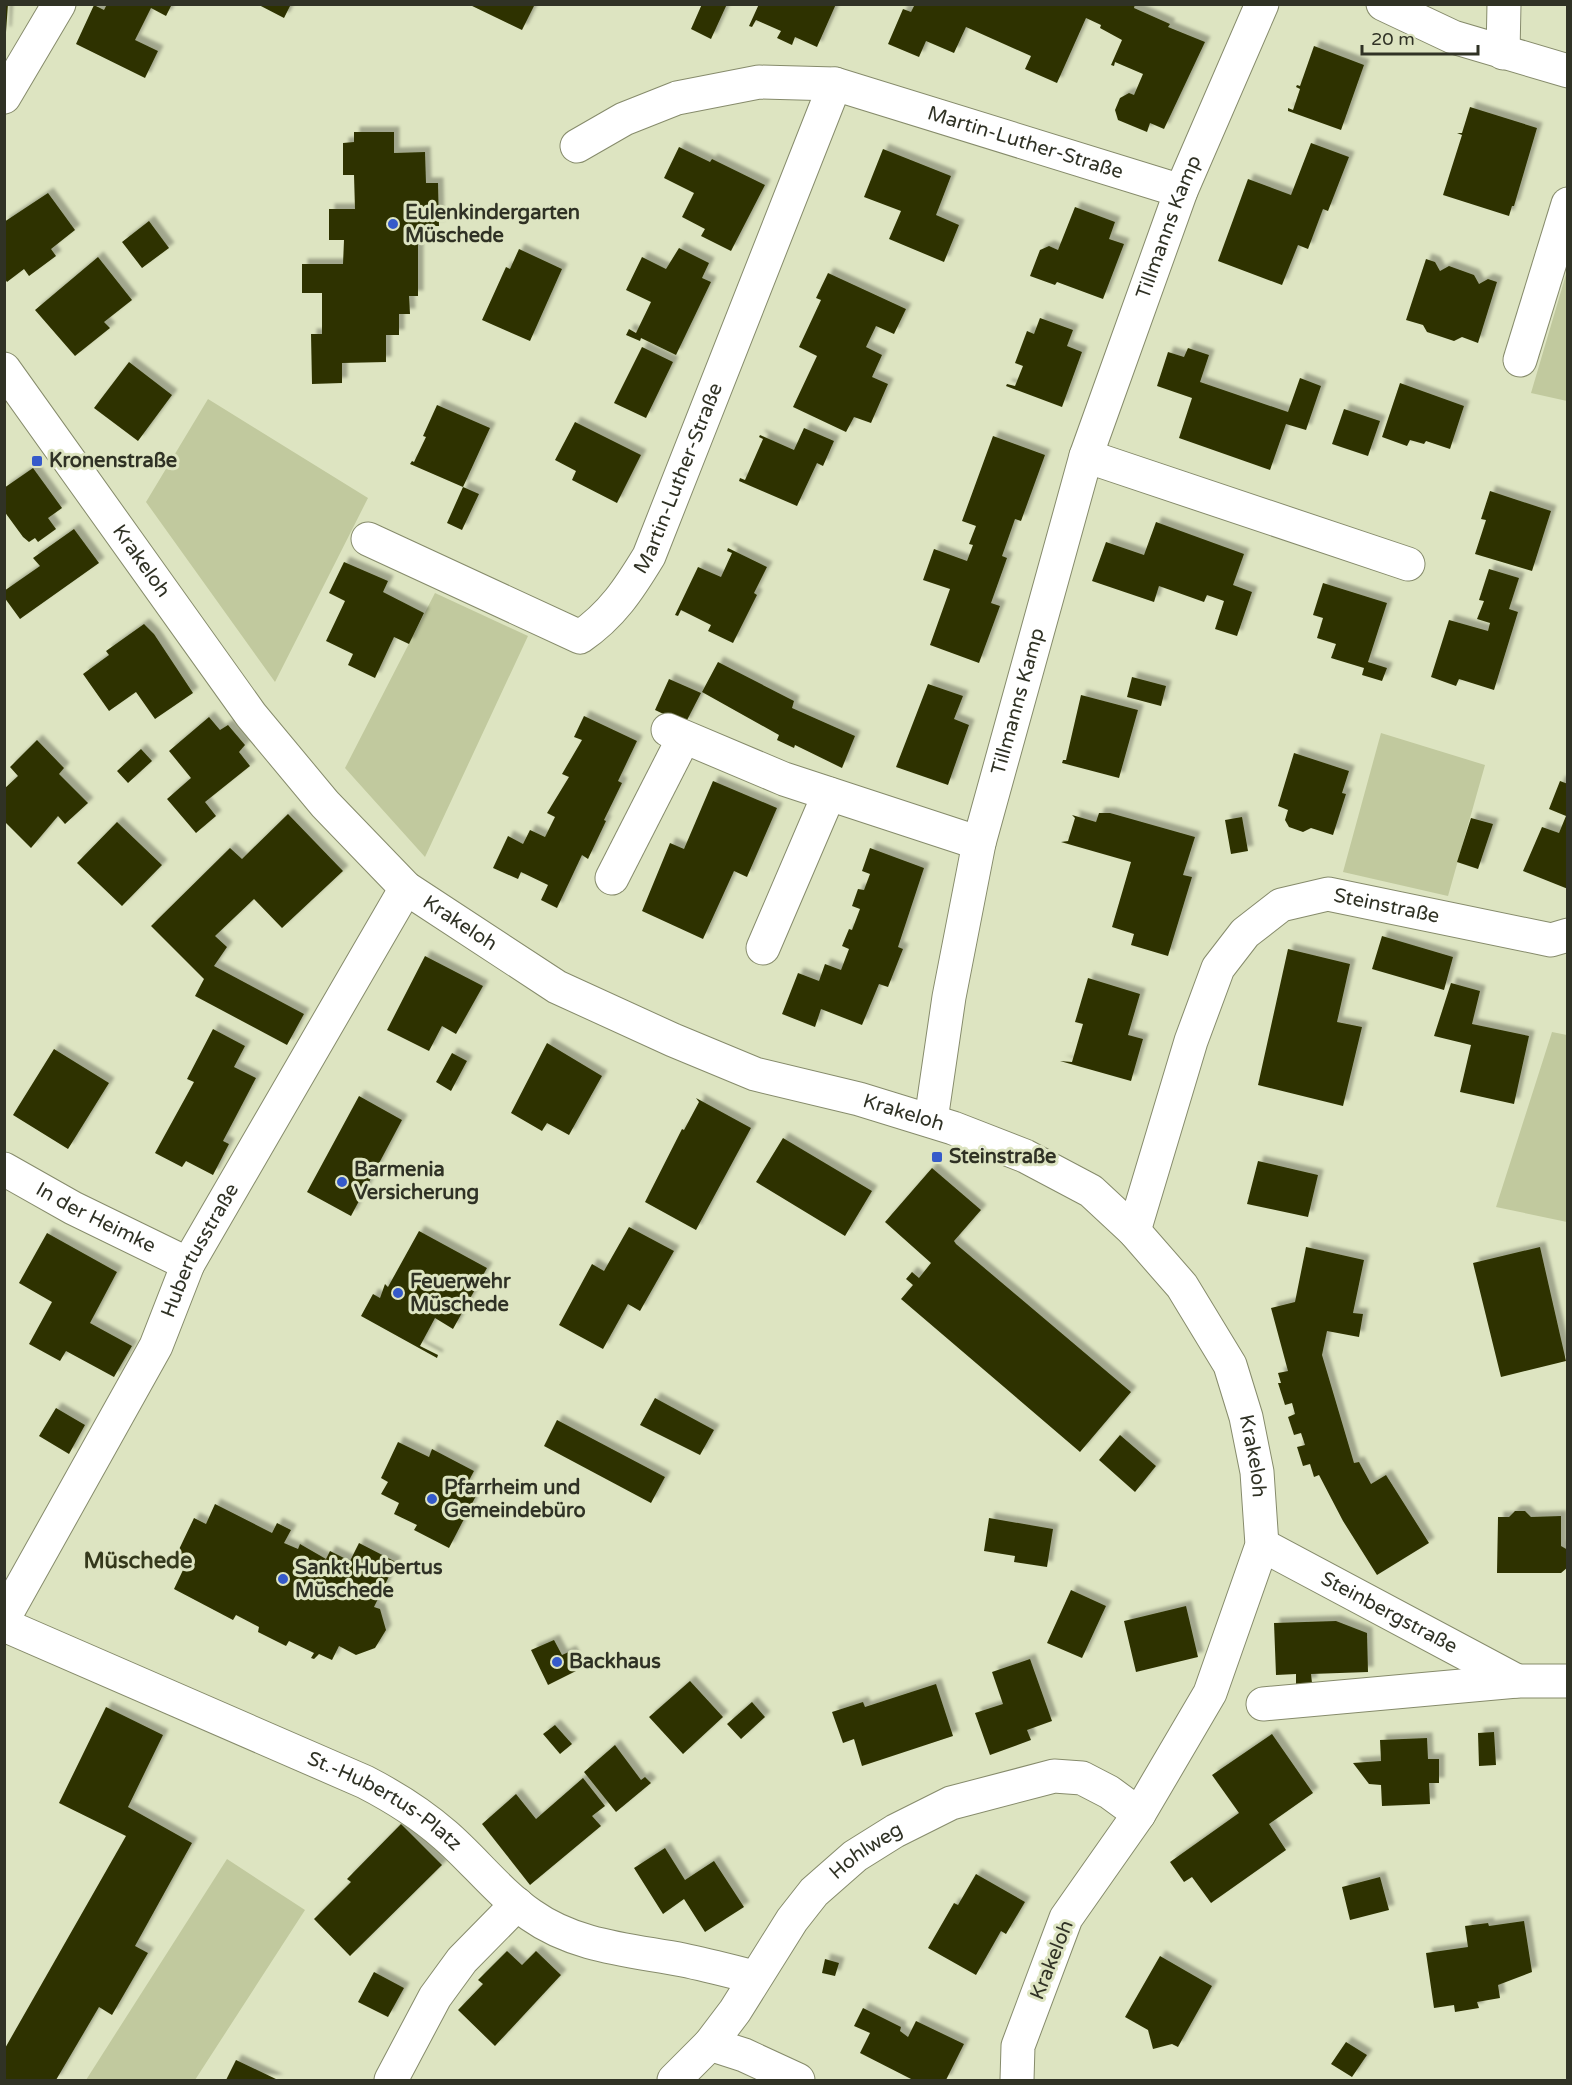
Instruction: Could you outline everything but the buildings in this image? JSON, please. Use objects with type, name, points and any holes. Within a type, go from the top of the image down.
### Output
[{"type":"street","points":[[4,97],[59,4]]},
{"type":"street","name":"Tillmanns Kamp","points":[[931,1120],[949,997],[979,843],[1086,456],[1181,191],[1262,4]]},
{"type":"street","points":[[1383,4],[1453,37],[1568,71]]},
{"type":"street","points":[[1503,53],[1504,4]]},
{"type":"street","name":"Martin-Luther-Straße","points":[[576,146],[624,118],[677,98],[759,82],[835,84],[1181,191]]},
{"type":"street","name":"Martin-Luther-Straße","points":[[368,539],[580,637],[600,623],[623,600],[649,556],[835,84]]},
{"type":"street","points":[[1520,360],[1568,204]]},
{"type":"street","name":"Krakeloh","points":[[4,369],[60,444],[250,715],[325,804],[406,888],[558,987],[673,1040],[755,1074],[931,1120],[1025,1156],[1091,1191],[1134,1231],[1182,1286],[1230,1365],[1246,1417],[1257,1472],[1262,1545],[1210,1693],[1139,1814],[1066,1918],[1018,2046],[1017,2080]]},
{"type":"street","points":[[1086,456],[1408,564]]},
{"type":"street","points":[[612,878],[676,734],[829,794],[979,843]]},
{"type":"street","points":[[763,948],[829,794]]},
{"type":"street","name":"Hubertusstraße","points":[[4,1618],[156,1346],[188,1264],[406,888]]},
{"type":"street","name":"Steinstraße","points":[[1134,1231],[1191,1041],[1218,968],[1245,933],[1281,904],[1328,894],[1551,939],[1568,935]]},
{"type":"street","name":"In der Heimke","points":[[4,1169],[73,1208],[188,1264]]},
{"type":"street","name":"Steinbergstraße","points":[[1262,1545],[1517,1681]]},
{"type":"street","name":"St.-Hubertus-Platz","points":[[4,1625],[365,1782],[407,1804],[445,1834],[532,1916],[570,1936],[623,1951],[682,1960],[754,1977]]},
{"type":"street","name":"Steinbergstraße","points":[[1263,1704],[1517,1681],[1568,1681]]},
{"type":"street","name":"Hohlweg","points":[[674,2080],[710,2044],[735,2011],[754,1977],[792,1920],[814,1892],[855,1856],[895,1831],[951,1803],[1054,1776],[1082,1778],[1109,1792],[1139,1814]]},
{"type":"street","points":[[391,2080],[435,1997],[462,1960],[518,1904]]},
{"type":"street","points":[[710,2044],[744,2055],[798,2080]]},
{"type":"green space","points":[[1567,271],[1567,401],[1531,393]]},
{"type":"green space","points":[[208,399],[368,498],[275,682],[146,502]]},
{"type":"green space","points":[[435,593],[528,636],[425,857],[345,768]]},
{"type":"green space","points":[[1381,733],[1485,765],[1448,896],[1343,872]]},
{"type":"green space","points":[[1552,1032],[1567,1035],[1567,1222],[1496,1207]]},
{"type":"green space","points":[[227,1859],[305,1910],[195,2080],[86,2080]]},
{"type":"place","name":"Eulenkindergarten Müschede","points":[[393,224]]},
{"type":"place","name":"Kronenstraße","points":[[37,461]]},
{"type":"place","name":"Steinstraße","points":[[937,1157]]},
{"type":"place","name":"Barmenia Versicherung","points":[[342,1182]]},
{"type":"place","name":"Feuerwehr Müschede","points":[[398,1293]]},
{"type":"place","name":"Pfarrheim und Gemeindebüro","points":[[432,1499]]},
{"type":"place","name":"Sankt Hubertus Müschede","points":[[283,1579]]},
{"type":"place","name":"Backhaus","points":[[557,1662]]},
{"type":"district","name":"Müschede","points":[[138,1561]]}]
